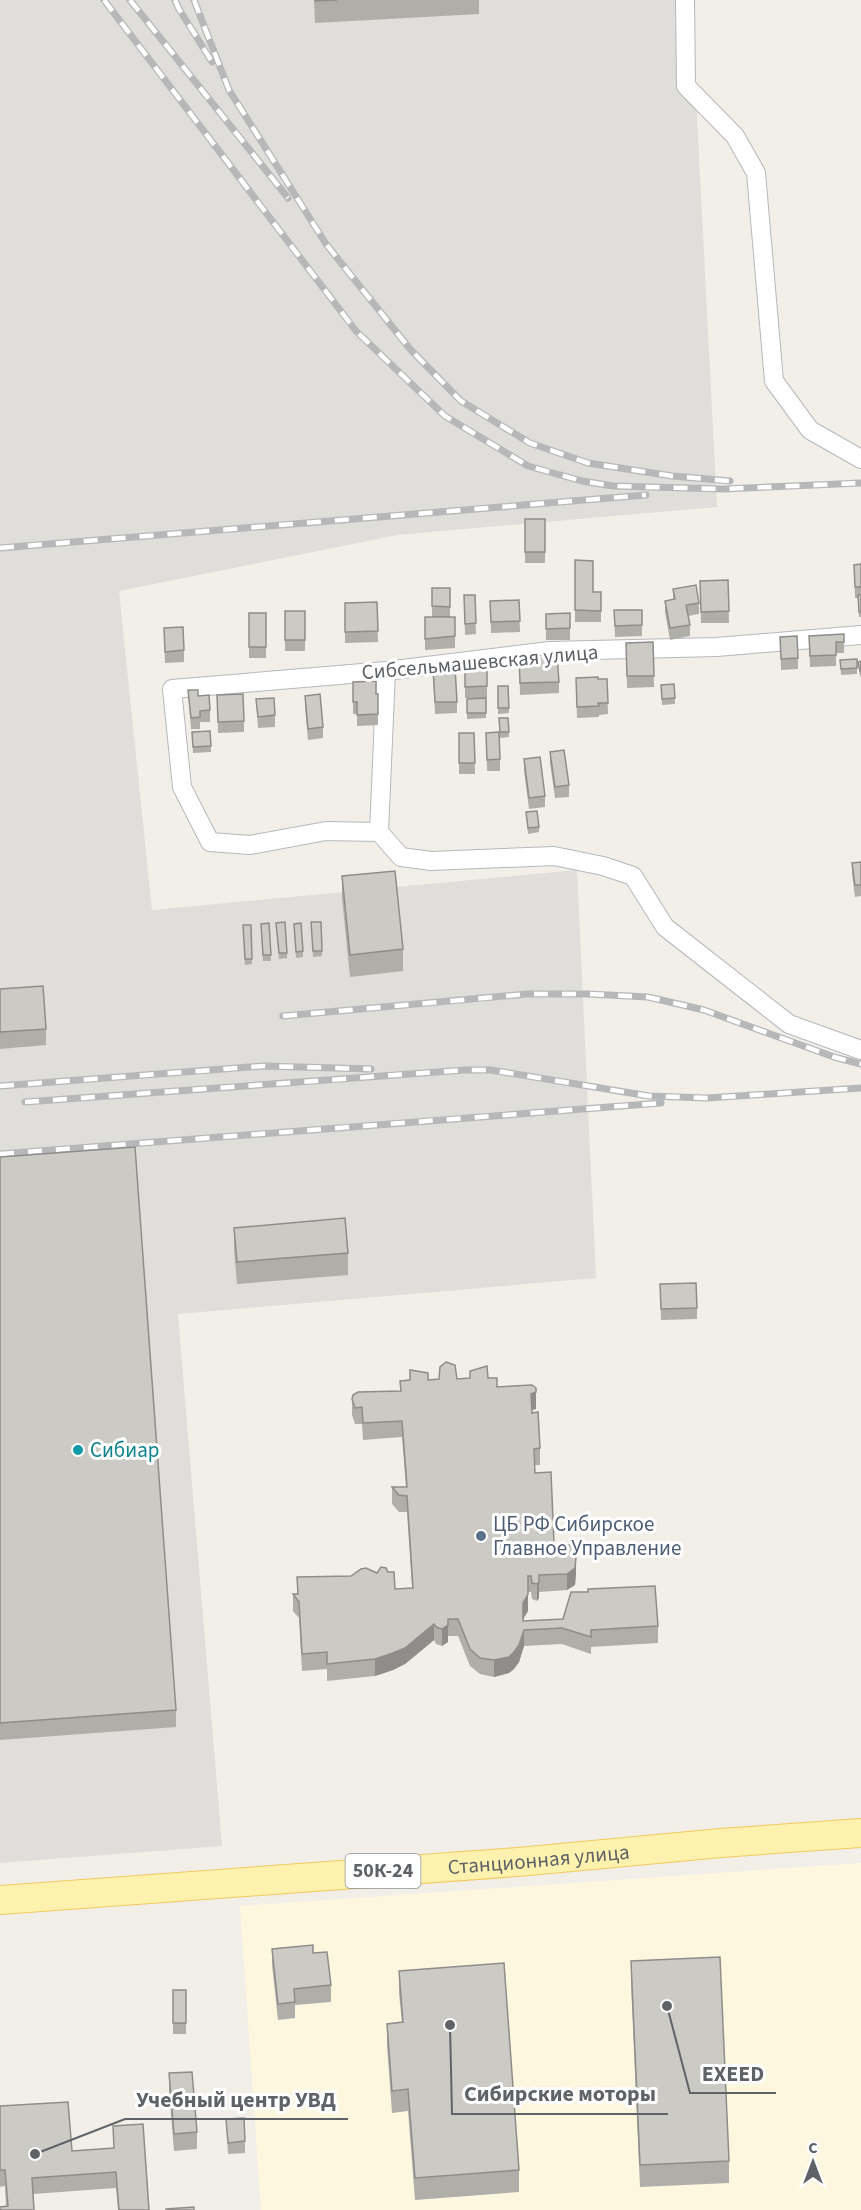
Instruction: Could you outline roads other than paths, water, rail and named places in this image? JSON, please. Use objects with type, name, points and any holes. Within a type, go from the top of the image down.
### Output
[{"type":"main road","name":"Станционная улица","points":[[0,1900],[518,1862],[861,1833]]},
{"type":"street","points":[[685,0],[686,86],[735,136],[756,173],[774,381],[810,430],[861,459]]},
{"type":"street","name":"Сибсельмашевская улица","points":[[379,831],[326,831],[250,845],[210,842],[182,787],[172,689],[386,671],[550,651],[717,647],[861,635]]},
{"type":"street","points":[[386,671],[379,831],[401,857],[430,861],[554,855],[603,866],[633,876],[665,927],[789,1024],[861,1050]]},
{"type":"railway","points":[[104,0],[356,331],[445,416],[528,466],[582,481],[613,486],[723,489],[861,483]]},
{"type":"railway","points":[[130,0],[288,198]]},
{"type":"railway","points":[[175,0],[212,62]]},
{"type":"railway","points":[[194,0],[229,90],[326,244],[410,349],[461,401],[530,443],[588,463],[672,476],[730,481]]},
{"type":"railway","points":[[0,548],[646,495]]},
{"type":"railway","points":[[283,1016],[527,994],[648,997],[704,1010],[834,1057],[861,1064]]},
{"type":"railway","points":[[0,1086],[264,1066],[371,1069]]},
{"type":"railway","points":[[25,1102],[465,1070],[491,1070],[649,1096],[707,1098],[861,1088]]},
{"type":"railway","points":[[0,1154],[661,1103]]},
{"type":"place","name":"Сибиар","points":[[78,1450]]},
{"type":"place","name":"ЦБ РФ Сибирское Главное Управление","points":[[481,1536]]},
{"type":"place","name":"EXEED","points":[[667,2006]]},
{"type":"place","name":"Сибирские моторы","points":[[450,2025]]},
{"type":"place","name":"Учебный центр УВД","points":[[35,2154]]}]
